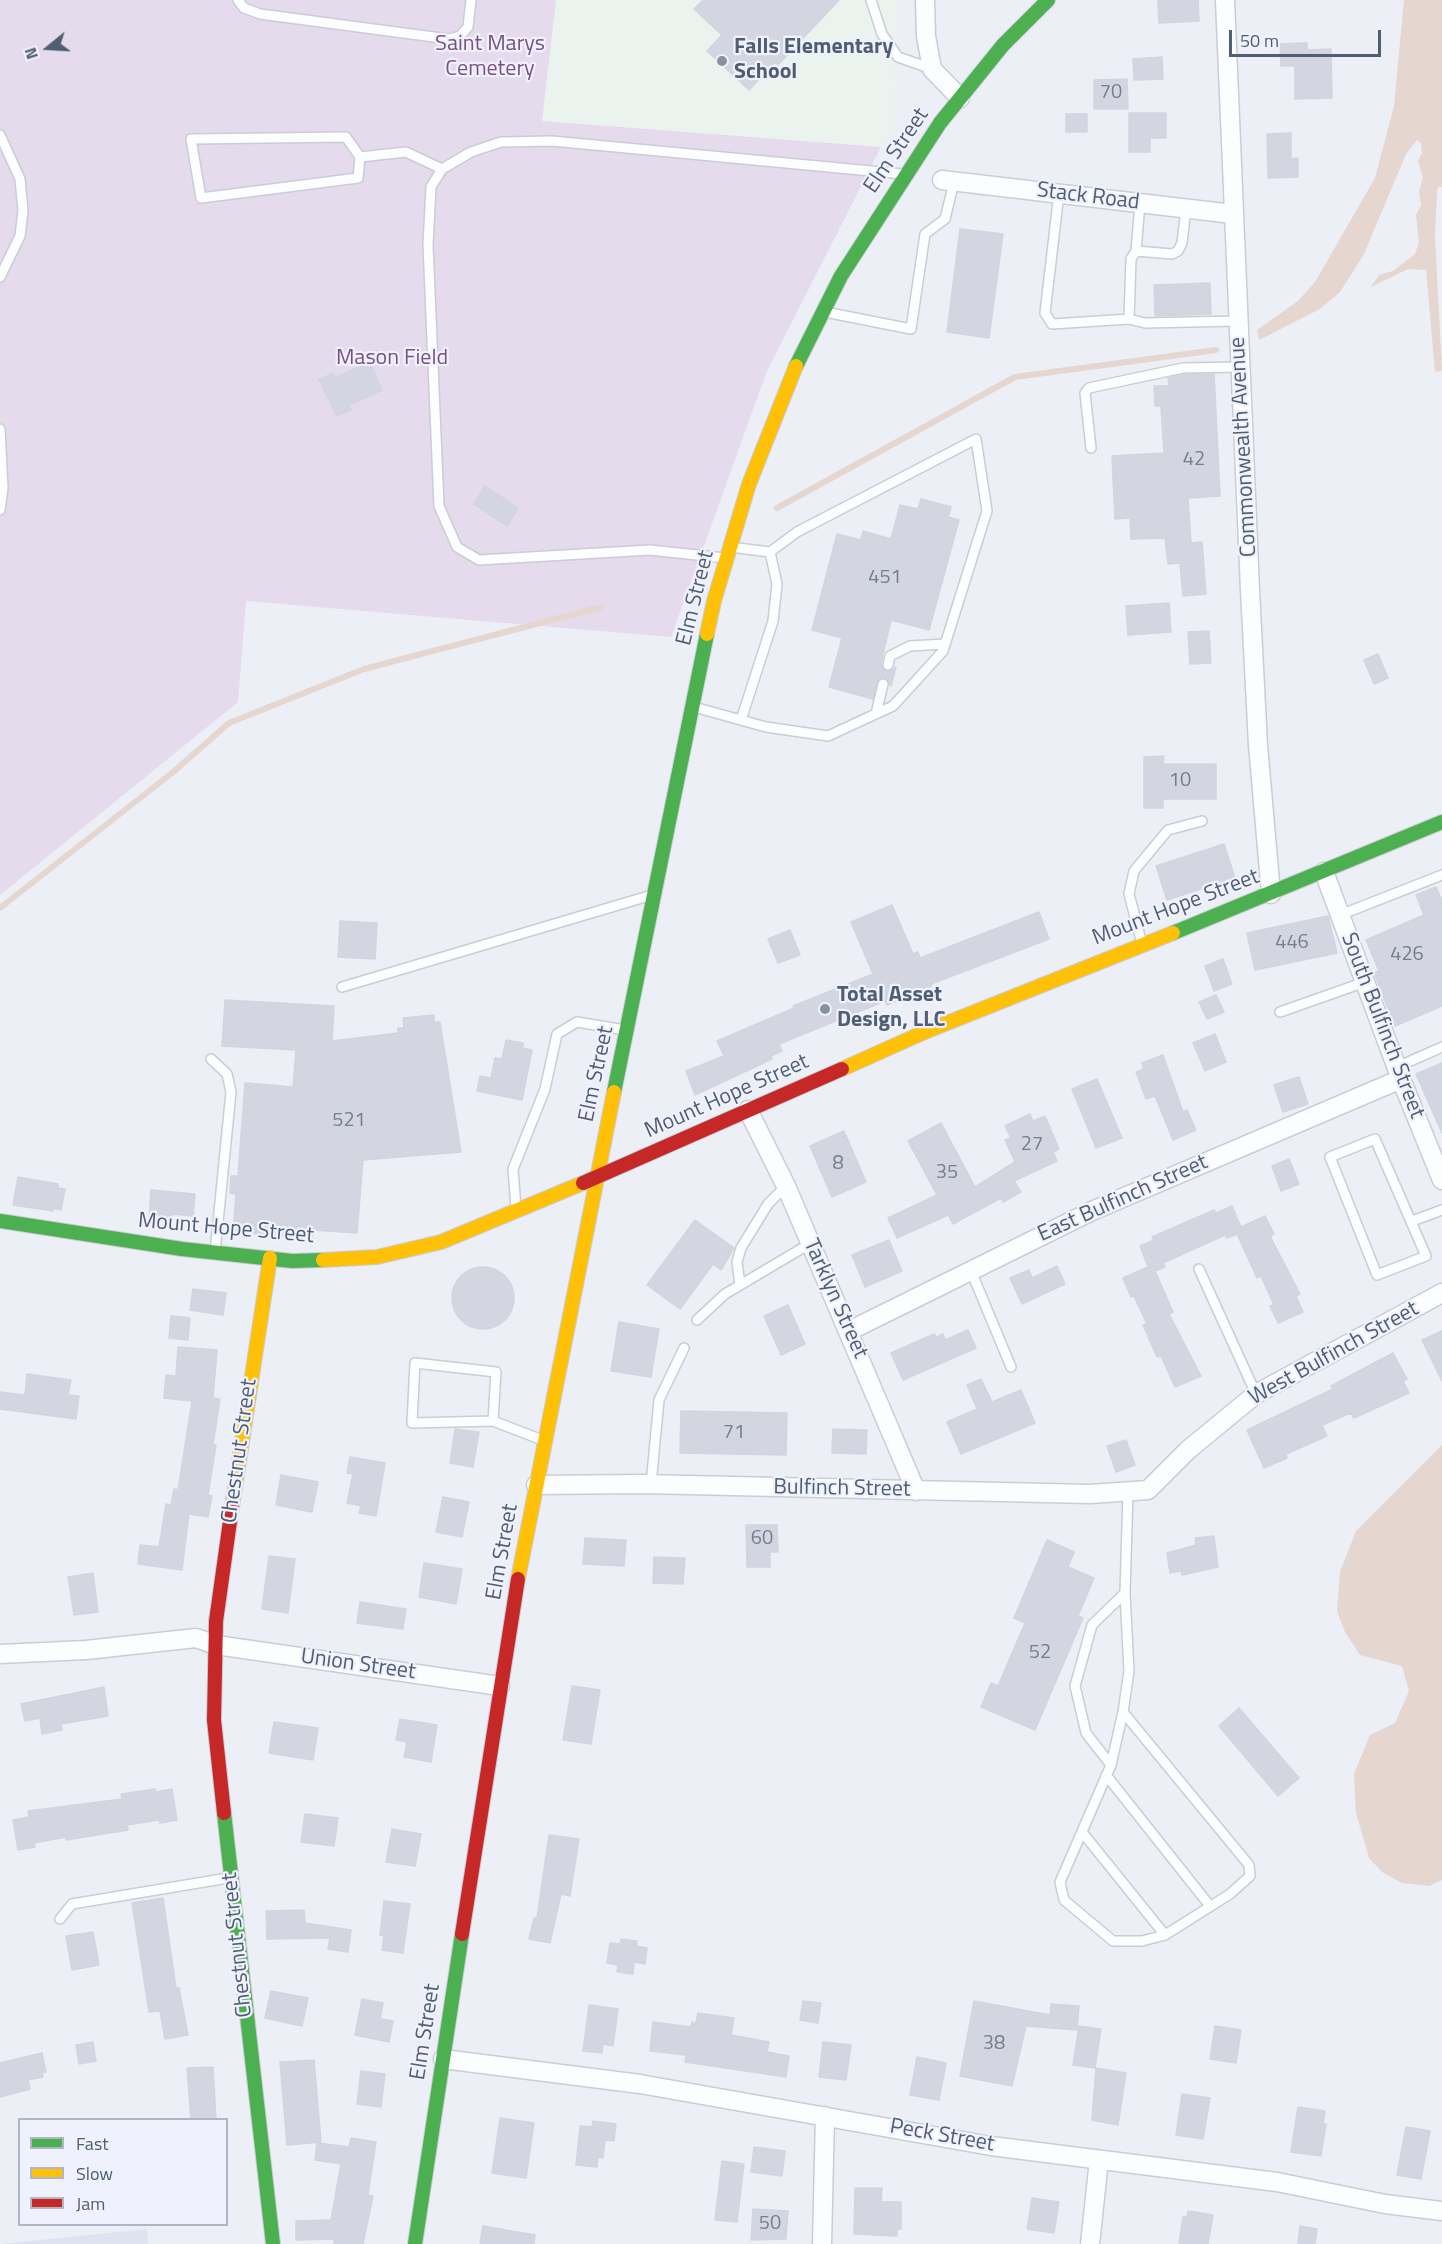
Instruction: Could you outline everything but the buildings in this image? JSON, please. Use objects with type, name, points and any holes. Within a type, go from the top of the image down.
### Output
[{"type":"street","points":[[925,0],[926,36],[932,69],[960,98]]},
{"type":"street","name":"Elm Street","points":[[415,2244],[500,1686],[536,1485],[714,601],[749,484],[794,369],[841,276],[905,174],[960,98],[1003,45],[1048,0]]},
{"type":"street","name":"Commonwealth Avenue","points":[[1225,0],[1258,745],[1271,894]]},
{"type":"street","name":"Stack Road","points":[[948,181],[1233,214]]},
{"type":"street","name":"Mount Hope Street","points":[[0,1221],[292,1261],[377,1257],[441,1242],[927,1031],[1271,894],[1442,822]]},
{"type":"street","name":"South Bulfinch Street","points":[[1324,872],[1399,1073],[1442,1180]]},
{"type":"street","name":"East Bulfinch Street","points":[[849,1330],[1092,1211],[1399,1073]]},
{"type":"street","name":"Tarklyn Street","points":[[748,1110],[786,1186],[916,1491]]},
{"type":"street","name":"Chestnut Street","points":[[270,1258],[232,1499],[216,1621],[214,1720],[273,2244]]},
{"type":"street","name":"West Bulfinch Street","points":[[1148,1490],[1188,1450],[1256,1394],[1442,1293]]},
{"type":"street","name":"Bulfinch Street","points":[[536,1485],[651,1484],[916,1491],[1128,1493],[1148,1490]]},
{"type":"street","points":[[0,1654],[86,1650],[196,1638],[216,1645]]},
{"type":"street","name":"Union Street","points":[[216,1645],[500,1686]]},
{"type":"street","name":"Peck Street","points":[[443,2059],[640,2084],[991,2145],[1277,2182],[1385,2204],[1442,2211]]},
{"type":"street","points":[[822,2244],[825,2116]]},
{"type":"street","points":[[1090,2244],[1099,2160]]},
{"type":"lane","points":[[238,0],[244,8],[260,14],[448,39],[460,36],[468,27],[471,0]]},
{"type":"lane","points":[[872,0],[882,34],[898,57],[932,69]]},
{"type":"lane","points":[[0,135],[20,179],[23,211],[20,236],[0,277]]},
{"type":"lane","points":[[346,136],[360,157],[358,178],[201,198],[191,139],[346,136]]},
{"type":"lane","points":[[692,706],[766,727],[828,736],[893,706],[943,651],[987,511],[976,439],[797,532],[770,552],[650,550],[479,560],[457,547],[440,506],[428,245],[431,187],[442,169],[471,152],[501,142],[552,141],[905,174]]},
{"type":"lane","points":[[360,157],[406,152],[442,169]]},
{"type":"lane","points":[[823,312],[910,328],[925,234],[945,219],[948,181]]},
{"type":"lane","points":[[1059,193],[1045,313],[1052,324],[1129,319],[1145,323],[1238,321]]},
{"type":"lane","points":[[1129,319],[1131,260],[1136,251],[1140,203]]},
{"type":"lane","points":[[1136,251],[1172,254],[1178,251],[1182,243],[1186,208]]},
{"type":"lane","points":[[1091,448],[1085,393],[1089,388],[1184,368],[1240,367]]},
{"type":"lane","points":[[0,429],[3,488],[0,510]]},
{"type":"lane","points":[[741,720],[773,621],[777,584],[770,552]]},
{"type":"lane","points":[[888,665],[890,656],[910,646],[945,644]]},
{"type":"lane","points":[[876,714],[883,684]]},
{"type":"lane","points":[[1142,944],[1129,894],[1134,871],[1168,830],[1202,821]]},
{"type":"lane","points":[[1340,915],[1442,875]]},
{"type":"lane","points":[[342,987],[655,894]]},
{"type":"lane","points":[[1280,1012],[1365,982]]},
{"type":"lane","points":[[516,1210],[513,1169],[545,1089],[557,1034],[577,1022],[627,1031]]},
{"type":"lane","points":[[1399,1073],[1442,1047]]},
{"type":"lane","points":[[211,1059],[227,1074],[231,1092],[215,1252]]},
{"type":"lane","points":[[1375,1139],[1412,1221],[1426,1256],[1377,1275],[1330,1156],[1375,1139]]},
{"type":"lane","points":[[740,1285],[737,1262],[741,1248],[768,1204],[786,1186]]},
{"type":"lane","points":[[1412,1221],[1442,1210]]},
{"type":"lane","points":[[697,1320],[725,1294],[811,1243]]},
{"type":"lane","points":[[1199,1269],[1256,1394]]},
{"type":"lane","points":[[971,1271],[1011,1367]]},
{"type":"lane","points":[[651,1484],[659,1400],[684,1348]]},
{"type":"lane","points":[[493,1421],[496,1372],[415,1363],[412,1423],[493,1421],[545,1442]]},
{"type":"lane","points":[[1123,1712],[1249,1865],[1250,1876],[1210,1906],[1165,1935],[1142,1941],[1113,1941],[1064,1900],[1060,1881],[1111,1765],[1123,1712],[1129,1671],[1125,1593],[1128,1493]]},
{"type":"lane","points":[[1111,1765],[1086,1733],[1075,1686],[1092,1624],[1125,1593]]},
{"type":"lane","points":[[1106,1775],[1210,1906]]},
{"type":"lane","points":[[1082,1832],[1165,1935]]},
{"type":"lane","points":[[60,1919],[72,1904],[231,1878]]},
{"type":"shaded area","name":"Falls Elementary School","points":[[556,0],[896,0],[894,133],[881,147],[542,121]]},
{"type":"shaded area","points":[[1404,0],[1442,0],[1442,187],[1438,187],[1437,192],[1435,235],[1442,371],[1435,372],[1426,270],[1408,269],[1371,287],[1379,275],[1393,271],[1415,254],[1419,242],[1416,215],[1421,205],[1419,192],[1423,177],[1418,161],[1422,153],[1421,143],[1417,140],[1406,154],[1364,254],[1340,292],[1320,309],[1259,340],[1257,330],[1298,301],[1315,282],[1375,178],[1394,106]]},
{"type":"shaded area","points":[[1442,1445],[1442,1880],[1429,1886],[1402,1883],[1382,1872],[1369,1858],[1356,1813],[1354,1774],[1370,1735],[1395,1723],[1409,1691],[1402,1666],[1360,1655],[1345,1632],[1337,1611],[1340,1572],[1356,1531]]},
{"type":"shaded area","points":[[147,2229],[148,2244],[1,2244]]},
{"type":"green space","name":"Mason Field","points":[[0,0],[556,0],[542,121],[881,147],[767,371],[671,637],[246,601],[238,702],[0,895]]},
{"type":"waterway","points":[[777,508],[1015,377],[1216,350]]},
{"type":"waterway","points":[[0,908],[172,773],[229,723],[364,669],[601,607]]},
{"type":"traffic: fast","points":[[796,366],[841,276],[940,123],[1003,45],[1048,0]]},
{"type":"traffic: fast","points":[[614,1092],[707,634]]},
{"type":"traffic: fast","points":[[1173,933],[1442,822]]},
{"type":"traffic: fast","points":[[0,1221],[182,1249],[292,1261],[323,1260]]},
{"type":"traffic: fast","points":[[224,1813],[273,2244]]},
{"type":"traffic: fast","points":[[415,2244],[462,1934]]},
{"type":"traffic: slow","points":[[707,634],[714,601],[749,484],[796,366]]},
{"type":"traffic: slow","points":[[842,1069],[927,1031],[1173,933]]},
{"type":"traffic: slow","points":[[518,1579],[614,1092]]},
{"type":"traffic: slow","points":[[323,1260],[377,1257],[441,1242],[583,1183]]},
{"type":"traffic: slow","points":[[232,1507],[270,1258]]},
{"type":"traffic: jam","points":[[583,1183],[842,1069]]},
{"type":"traffic: jam","points":[[224,1813],[214,1720],[216,1621],[232,1507]]},
{"type":"traffic: jam","points":[[462,1934],[518,1579]]},
{"type":"place","name":"Falls Elementary School","points":[[722,61]]},
{"type":"place","name":"Total Asset Design, LLC","points":[[825,1009]]},
{"type":"park label","name":"Saint Marys Cemetery","points":[[490,58]]}]
